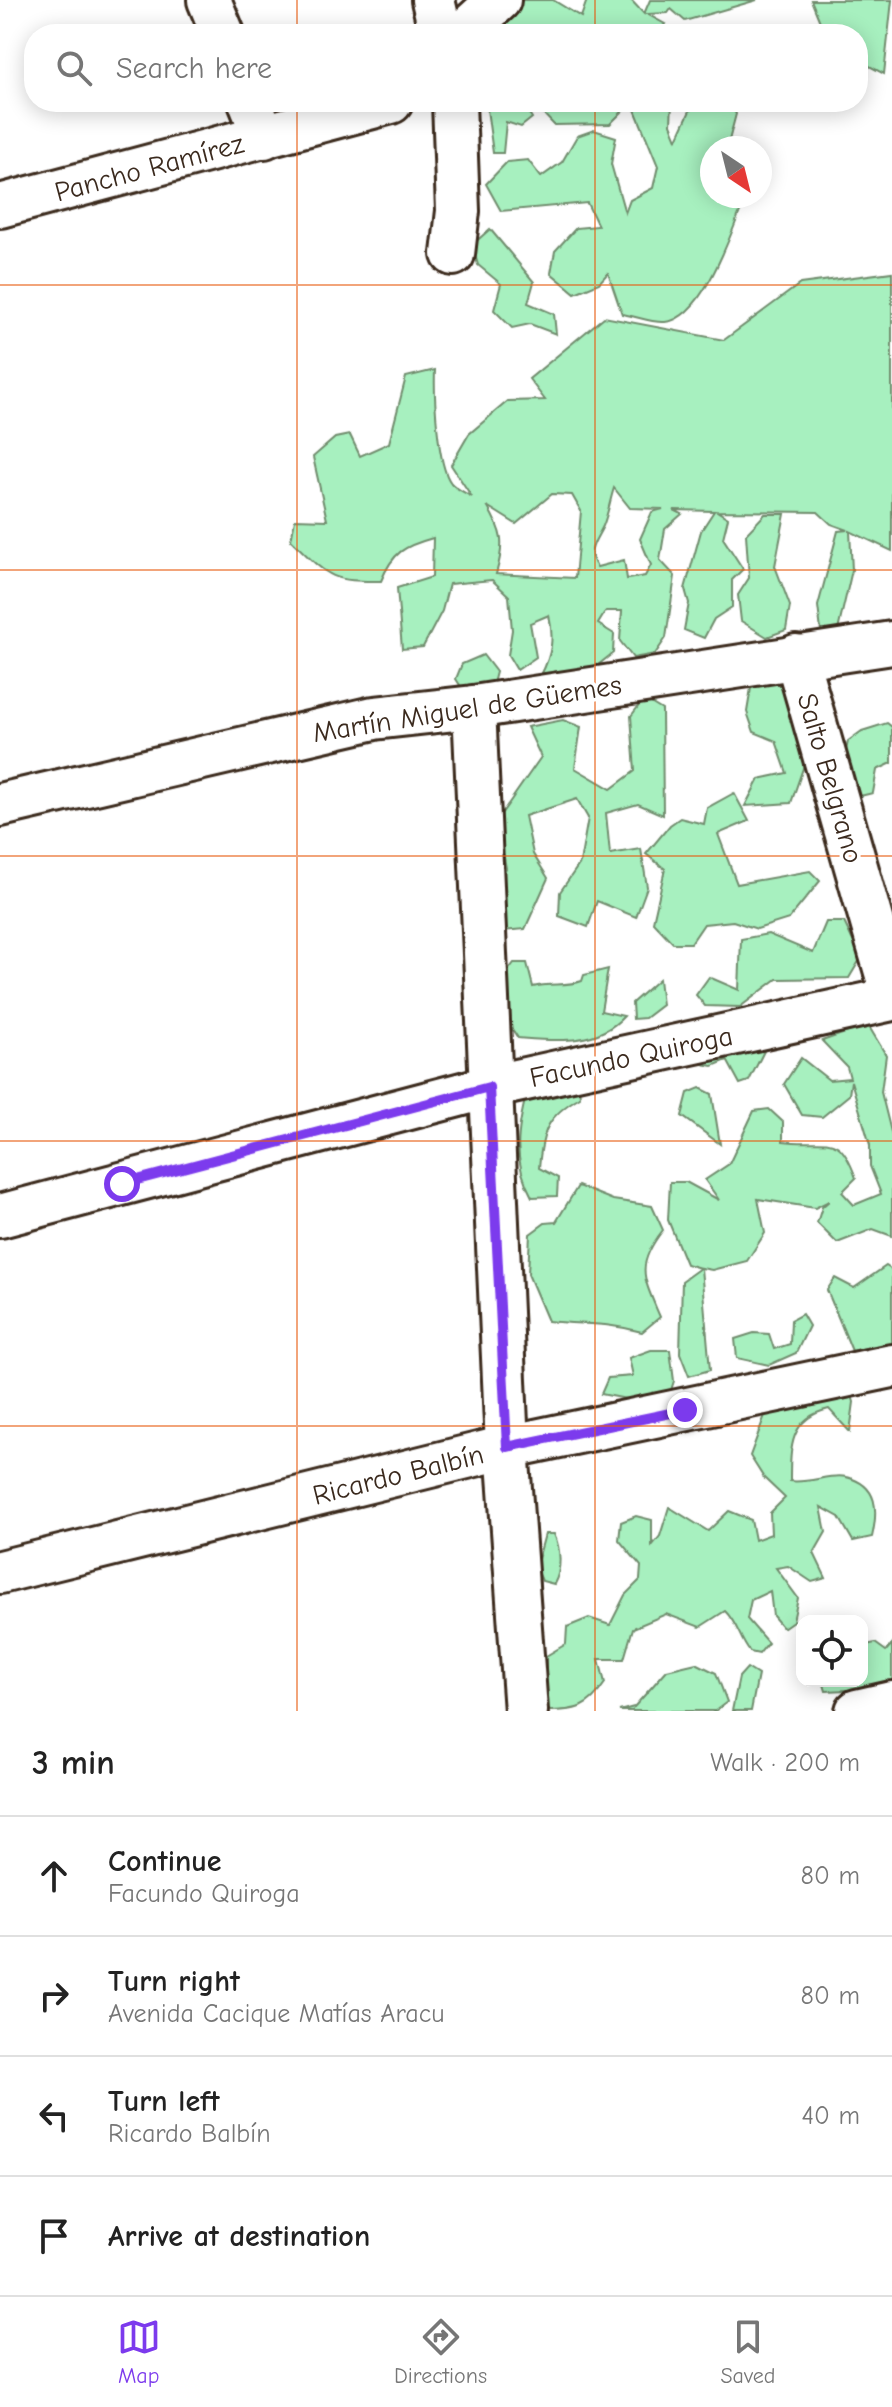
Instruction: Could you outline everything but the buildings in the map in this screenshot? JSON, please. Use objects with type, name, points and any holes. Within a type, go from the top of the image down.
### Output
[{"type":"street","points":[[209,0],[219,24]]},
{"type":"street","points":[[433,0],[439,24]]},
{"type":"street","points":[[473,24],[499,0]]},
{"type":"street","name":"Pancho Ramírez","points":[[0,206],[257,119],[312,112]]},
{"type":"street","points":[[453,254],[458,211],[454,112]]},
{"type":"street","name":"Martín Miguel de Güemes","points":[[0,805],[374,718],[474,707],[892,643]]},
{"type":"street","name":"Salto Belgrano","points":[[796,656],[892,993]]},
{"type":"street","points":[[474,707],[507,1447],[526,1711]]},
{"type":"street","name":"Facundo Quiroga","points":[[0,1216],[489,1087],[892,999]]},
{"type":"street","name":"Ricardo Balbín","points":[[0,1572],[507,1447],[892,1366]]},
{"type":"street","points":[[857,1711],[892,1703]]},
{"type":"green space","points":[[502,0],[553,0],[581,17],[587,0],[631,0],[644,14],[650,0],[757,0],[685,21],[671,9],[668,13],[647,14],[665,24],[495,24]]},
{"type":"green space","points":[[811,0],[892,0],[884,74],[868,65],[868,24],[821,24]]},
{"type":"green space","points":[[487,112],[528,112],[532,118],[521,127],[506,122],[503,153],[493,153]]},
{"type":"green space","points":[[542,112],[622,112],[610,124],[554,125]]},
{"type":"green space","points":[[636,112],[672,112],[671,124],[677,139],[689,112],[735,112],[730,136],[700,136],[700,208],[741,208],[704,289],[679,317],[665,322],[622,314],[608,273],[599,283],[575,293],[551,273],[555,251],[576,228],[598,226],[587,203],[501,211],[486,184],[507,162],[528,160],[541,177],[562,162],[577,136],[594,130],[616,137],[611,164],[625,213],[630,200],[653,188],[658,166]]},
{"type":"green space","points":[[490,229],[534,282],[528,303],[554,314],[556,334],[530,324],[512,328],[494,310],[501,284],[478,265],[472,245]]},
{"type":"green space","points":[[892,272],[892,551],[850,531],[852,570],[836,639],[822,639],[818,606],[838,531],[848,530],[831,524],[818,512],[717,511],[728,518],[723,538],[743,569],[732,580],[732,607],[714,619],[704,638],[684,630],[689,603],[685,589],[701,531],[714,511],[674,510],[682,514],[665,529],[660,560],[675,576],[666,638],[655,654],[633,658],[620,641],[622,611],[606,611],[598,624],[614,634],[613,653],[593,669],[541,675],[551,646],[549,615],[530,623],[536,657],[517,670],[508,655],[512,630],[509,596],[492,580],[449,584],[442,611],[423,647],[402,649],[397,588],[432,577],[433,538],[401,552],[390,563],[381,581],[350,580],[330,574],[291,540],[295,519],[327,520],[313,457],[335,438],[350,435],[360,456],[389,443],[406,377],[435,370],[442,461],[451,483],[472,497],[451,465],[469,434],[508,401],[545,400],[529,379],[604,317],[724,340],[800,284]],"holes":[[[614,488],[630,508],[663,509],[652,512],[640,539],[651,565],[645,576],[627,579],[624,560],[597,567],[592,556]],[[552,494],[572,495],[581,511],[575,578],[496,574],[501,538],[487,506],[516,524]]]},
{"type":"green space","points":[[765,514],[785,514],[775,566],[790,606],[786,630],[767,637],[741,621],[738,595],[749,578],[746,534]]},
{"type":"green space","points":[[483,655],[496,672],[490,695],[471,702],[456,679],[462,664]]},
{"type":"green space","points":[[765,673],[805,706],[812,742],[791,803],[745,806],[759,779],[787,773],[776,741],[754,732],[747,712],[752,682]]},
{"type":"green space","points":[[644,699],[662,710],[663,815],[638,804],[606,813],[610,854],[641,849],[647,887],[636,917],[597,901],[588,927],[559,916],[560,892],[580,863],[588,818],[577,799],[525,816],[533,854],[548,878],[525,929],[502,931],[492,894],[506,868],[497,820],[541,757],[527,727],[563,720],[581,727],[575,768],[611,789],[635,771],[631,716]]},
{"type":"green space","points":[[887,723],[892,727],[892,763],[877,770],[873,793],[860,796],[842,770],[848,741],[862,731]]},
{"type":"green space","points":[[734,793],[749,821],[718,834],[737,884],[810,871],[820,881],[789,919],[757,929],[733,921],[704,924],[691,943],[673,943],[653,922],[665,869],[646,854],[670,825],[680,818],[704,824],[707,808]]},
{"type":"green space","points":[[826,922],[844,922],[861,958],[849,978],[777,979],[740,1007],[705,1006],[696,995],[709,977],[739,990],[741,939],[768,934],[813,953]]},
{"type":"green space","points":[[514,963],[527,963],[533,987],[576,983],[582,981],[584,975],[608,969],[601,1011],[624,1016],[601,1033],[588,1037],[561,1040],[518,1038],[504,1017],[509,999],[507,972]]},
{"type":"green space","points":[[659,979],[662,1005],[645,1018],[633,1019],[632,1003]]},
{"type":"green space","points":[[868,1025],[886,1055],[881,1092],[892,1136],[892,1236],[873,1229],[837,1243],[817,1223],[822,1207],[829,1201],[815,1208],[758,1199],[765,1233],[747,1261],[712,1270],[701,1268],[710,1370],[689,1376],[680,1353],[682,1281],[700,1268],[686,1264],[668,1220],[670,1182],[686,1182],[719,1200],[705,1180],[729,1164],[754,1111],[769,1109],[783,1122],[783,1141],[830,1143],[843,1152],[856,1178],[842,1192],[854,1205],[881,1194],[870,1166],[870,1145],[851,1081],[849,1095],[822,1117],[802,1115],[784,1084],[801,1058],[829,1080],[850,1078],[847,1067],[822,1041]]},
{"type":"green space","points":[[770,1039],[749,1081],[740,1084],[727,1060],[713,1066],[697,1063]]},
{"type":"green space","points":[[578,1075],[580,1097],[553,1118],[542,1144],[539,1168],[558,1178],[557,1196],[532,1197],[521,1170],[518,1145],[527,1092]]},
{"type":"green space","points":[[700,1088],[712,1094],[720,1144],[682,1116],[688,1093]]},
{"type":"green space","points":[[578,1186],[613,1200],[652,1206],[663,1230],[645,1263],[649,1292],[660,1317],[642,1332],[607,1325],[548,1321],[528,1274],[530,1234],[545,1223],[556,1222]]},
{"type":"green space","points":[[886,1266],[892,1270],[892,1347],[879,1345],[852,1351],[827,1290],[835,1278],[854,1288]]},
{"type":"green space","points":[[802,1314],[809,1326],[796,1353],[769,1365],[737,1358],[735,1339],[754,1333],[769,1334],[774,1349],[790,1344],[791,1320]]},
{"type":"green space","points":[[651,1350],[670,1350],[674,1381],[669,1396],[647,1403],[601,1394],[608,1378],[633,1376],[629,1358]]},
{"type":"green space","points":[[849,1387],[854,1402],[850,1432],[829,1409],[806,1419],[792,1446],[790,1481],[840,1476],[865,1486],[874,1500],[872,1537],[853,1541],[839,1517],[821,1507],[826,1532],[814,1553],[826,1578],[812,1582],[788,1566],[776,1568],[798,1598],[793,1621],[783,1628],[773,1616],[770,1591],[751,1600],[747,1619],[768,1643],[759,1654],[750,1652],[725,1611],[700,1627],[666,1614],[633,1628],[624,1659],[599,1659],[605,1683],[587,1703],[573,1709],[546,1711],[546,1656],[566,1644],[567,1627],[589,1618],[610,1625],[625,1595],[640,1580],[641,1566],[619,1540],[621,1522],[636,1516],[652,1520],[652,1546],[660,1536],[669,1507],[708,1531],[729,1511],[751,1520],[755,1540],[771,1534],[770,1513],[785,1498],[764,1478],[750,1456],[771,1399]]},
{"type":"green space","points":[[545,1534],[554,1534],[558,1546],[560,1559],[554,1584],[542,1581],[536,1567]]},
{"type":"green space","points":[[875,1643],[886,1651],[892,1644],[892,1688],[826,1691],[825,1687],[868,1687],[868,1645]]},
{"type":"green space","points":[[696,1663],[716,1673],[727,1702],[715,1711],[619,1711],[634,1707],[667,1670]]},
{"type":"green space","points":[[747,1668],[758,1675],[751,1711],[732,1711],[739,1677]]},
{"type":"route","points":[[122,1184],[489,1087],[507,1447],[685,1410]]}]
